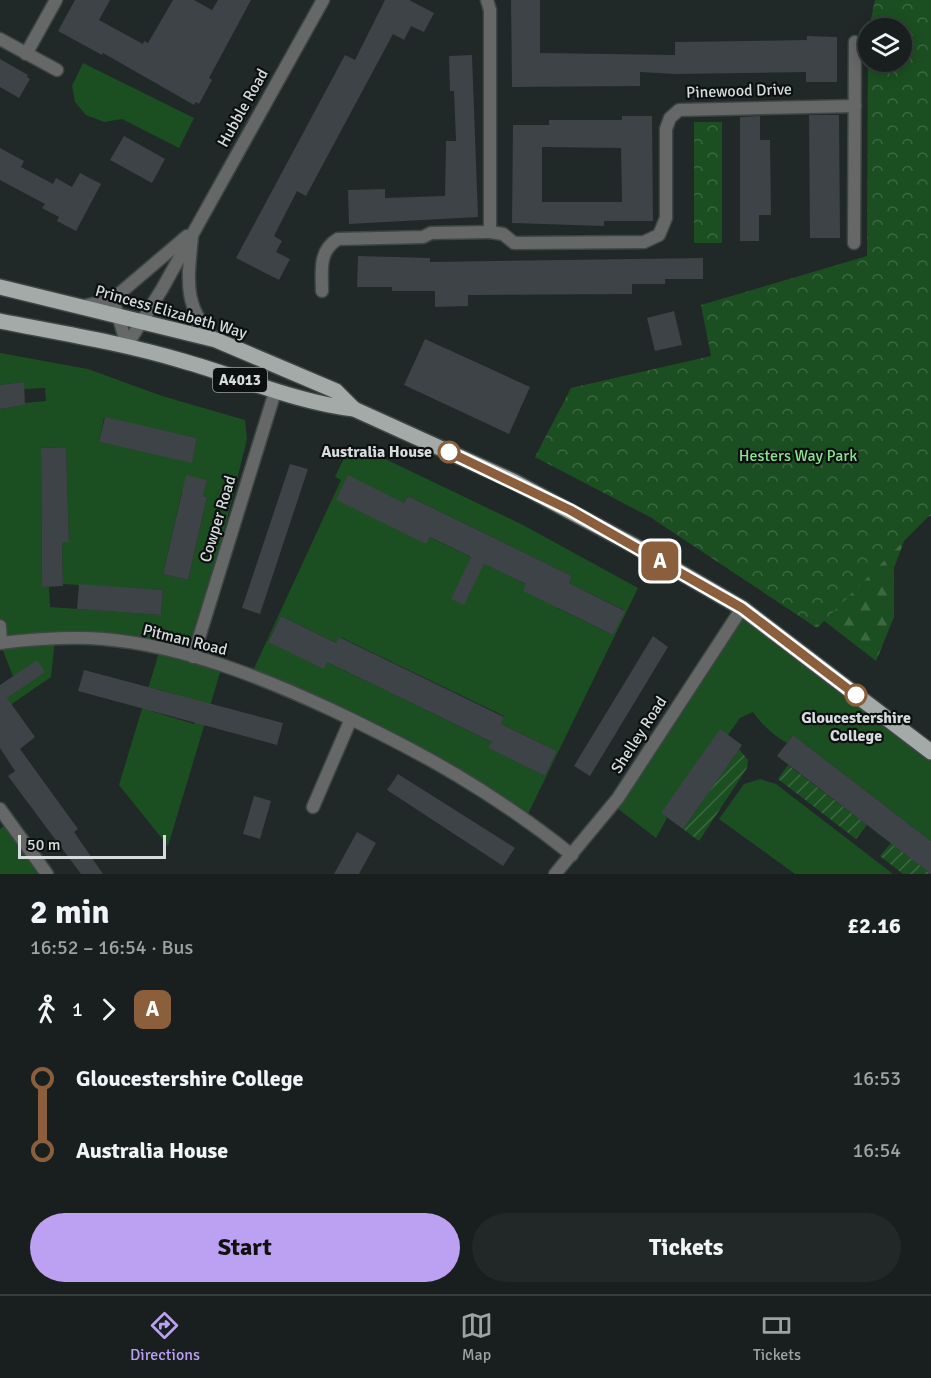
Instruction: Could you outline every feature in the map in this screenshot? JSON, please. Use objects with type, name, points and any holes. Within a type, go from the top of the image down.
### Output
[{"type":"main road","name":"Princess Elizabeth Way","points":[[0,287],[118,314],[216,340],[336,390],[354,409]]},
{"type":"main road","name":"Princess Elizabeth Way","points":[[0,321],[127,345],[186,361],[275,392],[331,406],[354,409],[515,482],[633,544],[742,608],[931,752]]},
{"type":"street","points":[[26,54],[56,0]]},
{"type":"street","name":"Hubble Road","points":[[127,345],[193,232],[322,0]]},
{"type":"street","points":[[487,0],[489,10],[490,232]]},
{"type":"street","points":[[0,39],[57,70]]},
{"type":"street","points":[[854,243],[855,42]]},
{"type":"street","name":"Pinewood Drive","points":[[322,291],[322,256],[330,243],[338,239],[423,237],[431,233],[490,232],[504,234],[514,243],[650,241],[659,235],[665,225],[666,129],[670,118],[679,110],[855,106]]},
{"type":"street","name":"Hubble Road","points":[[84,306],[114,299],[193,232]]},
{"type":"street","name":"Hubble Road","points":[[193,232],[187,290],[201,326],[216,340]]},
{"type":"street","points":[[114,299],[127,345]]},
{"type":"street","name":"Cowper Road","points":[[193,657],[275,392]]},
{"type":"street","name":"Shelley Road","points":[[555,874],[618,798],[742,608]]},
{"type":"street","points":[[0,626],[1,643]]},
{"type":"street","name":"Pitman Road","points":[[1,643],[54,639],[104,639],[144,645],[251,675],[408,746],[472,782],[526,818],[572,855]]},
{"type":"street","points":[[313,807],[351,719]]},
{"type":"street","points":[[0,809],[5,826],[47,874]]},
{"type":"green space","name":"Hesters Way Park","points":[[875,0],[931,0],[931,514],[817,628],[650,517],[535,457],[571,388],[711,356],[701,305],[867,256],[868,72],[912,72],[912,18],[871,18]]},
{"type":"green space","points":[[83,63],[194,118],[179,148],[122,119],[104,122],[86,115],[75,102],[72,86]]},
{"type":"green space","points":[[694,122],[722,122],[722,243],[694,243]]},
{"type":"green space","points":[[0,353],[88,369],[162,396],[245,420],[247,439],[193,657],[222,666],[168,846],[119,785],[160,649],[55,639],[51,677],[0,712],[0,703],[21,688],[13,676],[0,643],[0,409],[46,401],[45,388],[24,389],[24,382],[0,385]],"holes":[[[104,418],[197,438],[192,462],[99,442]],[[66,447],[69,541],[62,542],[63,584],[163,590],[161,615],[50,607],[49,587],[42,587],[41,448]],[[207,480],[203,496],[207,497],[188,580],[163,574],[182,491]],[[157,689],[200,702],[194,724],[151,711]]]},
{"type":"green space","points":[[350,445],[381,457],[523,525],[638,588],[526,818],[472,782],[251,675],[341,480],[335,477]],"holes":[[[349,476],[404,503],[408,496],[572,576],[569,583],[624,610],[613,635],[557,608],[560,601],[395,520]],[[281,616],[336,643],[340,637],[504,716],[501,724],[557,751],[545,776],[489,748],[492,742],[327,662],[324,668],[268,641]]]},
{"type":"green space","points":[[931,466],[931,516],[912,520],[894,568],[894,617],[876,661],[823,620],[817,628],[846,535]]},
{"type":"green space","points":[[742,608],[931,752],[931,841],[793,735],[787,743],[777,737],[753,712],[740,718],[662,813],[667,818],[656,838],[613,805]]},
{"type":"green space","points":[[739,749],[748,760],[747,768],[699,841],[683,829]]},
{"type":"green space","points":[[788,765],[867,825],[856,839],[778,779]]},
{"type":"green space","points":[[760,779],[776,784],[893,874],[795,874],[719,819],[744,784]]},
{"type":"green space","points":[[9,822],[47,874],[0,874],[0,829]]},
{"type":"green space","points":[[891,843],[931,874],[903,874],[880,856]]},
{"type":"building","points":[[75,0],[110,0],[99,20],[143,44],[144,41],[148,43],[173,0],[194,0],[212,10],[218,0],[251,0],[209,78],[212,80],[199,104],[196,102],[194,105],[103,53],[102,55],[58,31]]},
{"type":"building","points":[[385,0],[409,0],[434,13],[424,32],[411,26],[404,40],[393,34],[306,196],[297,191],[274,236],[282,241],[276,252],[290,259],[279,280],[236,258],[345,55],[355,60]]},
{"type":"building","points":[[511,0],[540,0],[540,53],[675,55],[675,42],[807,40],[807,36],[837,37],[837,82],[806,82],[806,72],[675,74],[640,72],[640,86],[512,87]]},
{"type":"building","points":[[472,55],[478,217],[349,224],[348,190],[385,189],[385,198],[445,196],[446,141],[456,141],[454,91],[450,91],[449,56]]},
{"type":"building","points":[[0,59],[28,75],[30,79],[19,98],[0,87]]},
{"type":"building","points":[[809,115],[839,115],[840,238],[810,238]]},
{"type":"building","points":[[622,116],[652,116],[653,221],[604,221],[604,226],[512,223],[513,125],[549,125],[549,120],[622,120]],"holes":[[[542,147],[621,148],[622,202],[542,202]]]},
{"type":"building","points":[[760,116],[760,140],[770,140],[771,215],[759,215],[759,241],[740,241],[740,117]]},
{"type":"building","points":[[124,136],[165,159],[152,183],[110,160]]},
{"type":"building","points":[[0,148],[24,161],[21,167],[53,184],[56,178],[72,187],[80,173],[101,184],[76,231],[57,221],[59,217],[42,208],[45,204],[0,180]]},
{"type":"building","points":[[358,256],[430,258],[430,262],[703,258],[703,279],[665,279],[665,284],[632,284],[632,294],[468,295],[468,306],[435,307],[435,291],[392,291],[392,287],[357,287]]},
{"type":"building","points":[[674,311],[682,345],[655,351],[647,318]]},
{"type":"building","points":[[425,339],[530,387],[509,434],[404,385]]},
{"type":"building","points":[[24,382],[25,405],[0,409],[0,385]]},
{"type":"building","points":[[105,417],[197,438],[192,463],[99,442]]},
{"type":"building","points":[[66,447],[69,542],[62,542],[63,586],[42,587],[41,448]]},
{"type":"building","points":[[290,464],[308,469],[260,614],[242,608]]},
{"type":"building","points":[[186,475],[207,480],[203,496],[207,497],[188,580],[163,574]]},
{"type":"building","points":[[348,475],[404,503],[408,496],[572,576],[569,583],[625,611],[613,635],[523,591],[526,584],[484,564],[464,605],[451,599],[471,557],[430,537],[426,544],[336,500]]},
{"type":"building","points":[[79,584],[163,590],[161,615],[77,609]]},
{"type":"building","points":[[281,616],[336,643],[339,637],[504,717],[501,724],[557,751],[545,776],[488,748],[492,742],[327,662],[324,669],[268,642]]},
{"type":"building","points":[[653,636],[668,647],[590,776],[574,766]]},
{"type":"building","points":[[37,660],[45,672],[7,698],[35,737],[20,749],[78,829],[74,832],[103,874],[81,874],[8,776],[15,771],[0,748],[0,685]]},
{"type":"building","points":[[84,670],[283,723],[277,745],[78,691]]},
{"type":"building","points":[[720,729],[742,745],[683,829],[661,813]]},
{"type":"building","points":[[793,735],[931,841],[931,874],[777,756]]},
{"type":"building","points":[[398,774],[515,848],[503,866],[387,790]]},
{"type":"building","points":[[254,796],[271,801],[260,839],[243,834]]},
{"type":"building","points":[[357,832],[376,843],[359,874],[334,874]]},
{"type":"bus line","name":"A","points":[[449,452],[570,510],[742,608],[856,695]]},
{"type":"place","name":"Australia House","points":[[449,452]]},
{"type":"place","name":"Gloucestershire College","points":[[856,695]]}]
